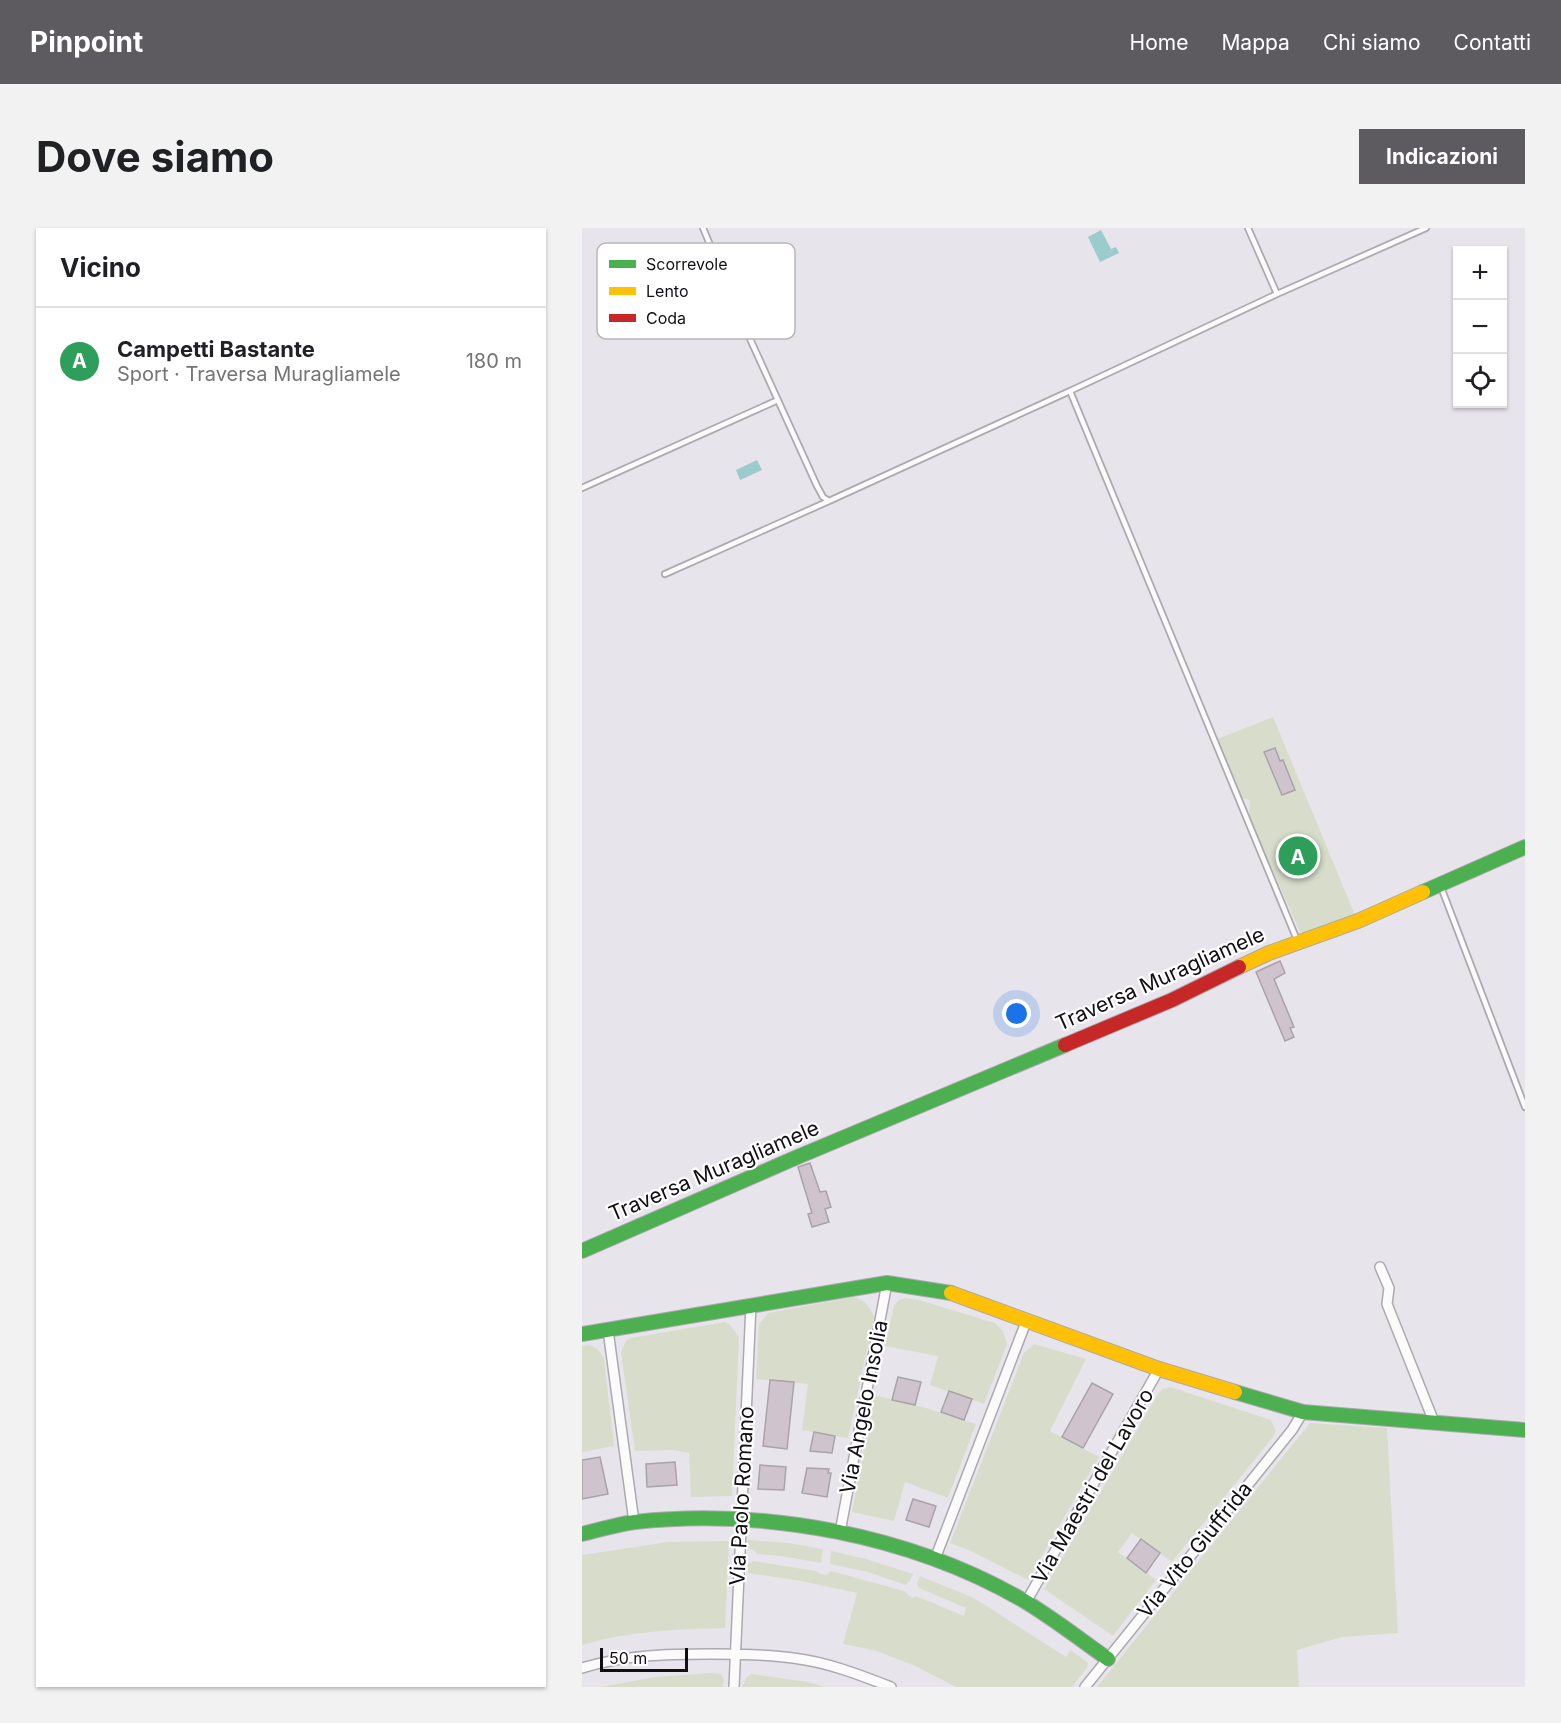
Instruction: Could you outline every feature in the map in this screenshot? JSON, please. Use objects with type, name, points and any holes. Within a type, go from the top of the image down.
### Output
[{"type":"street","name":"Traversa Muragliamele","points":[[582,1251],[795,1158],[1172,1000],[1269,953],[1358,921],[1525,847]]},
{"type":"street","points":[[1380,1267],[1389,1288],[1387,1304],[1434,1422]]},
{"type":"street","points":[[582,1334],[751,1304],[887,1283],[903,1284],[946,1291],[1159,1369],[1303,1412],[1525,1430]]},
{"type":"street","name":"Via Angelo Insolia","points":[[840,1532],[887,1283]]},
{"type":"street","name":"Via Paolo Romano","points":[[734,1687],[751,1304]]},
{"type":"street","points":[[935,1559],[1026,1322]]},
{"type":"street","points":[[608,1330],[634,1522]]},
{"type":"street","name":"Via Maestri del Lavoro","points":[[1026,1602],[1159,1369]]},
{"type":"street","name":"Via Vito Giuffrida","points":[[1085,1687],[1292,1430],[1303,1412]]},
{"type":"street","points":[[582,1534],[634,1522],[741,1518],[840,1532],[884,1542],[935,1559],[1026,1602],[1108,1659]]},
{"type":"street","points":[[582,1668],[605,1660],[666,1654],[735,1654],[794,1658],[855,1673],[891,1687]]},
{"type":"lane","points":[[703,228],[710,243]]},
{"type":"lane","points":[[1248,228],[1277,294]]},
{"type":"lane","points":[[665,574],[1426,228]]},
{"type":"lane","points":[[751,339],[817,486],[823,497],[829,501]]},
{"type":"lane","points":[[1070,391],[1298,943]]},
{"type":"lane","points":[[582,488],[778,400]]},
{"type":"lane","points":[[1441,885],[1525,1107]]},
{"type":"green space","points":[[1273,717],[1355,915],[1301,934],[1249,817],[1250,800],[1242,798],[1217,739]]},
{"type":"green space","points":[[853,1297],[866,1304],[874,1317],[848,1438],[802,1430],[808,1384],[756,1379],[759,1324],[768,1313]]},
{"type":"green space","points":[[905,1298],[919,1300],[995,1323],[1003,1331],[1007,1344],[984,1404],[930,1385],[938,1356],[885,1346],[894,1306],[899,1300]]},
{"type":"green space","points":[[725,1322],[739,1337],[732,1496],[691,1497],[689,1453],[673,1450],[635,1451],[621,1352],[626,1341],[631,1338]]},
{"type":"green space","points":[[1034,1344],[1086,1359],[1050,1431],[1099,1457],[1028,1580],[950,1543],[1024,1353]]},
{"type":"green space","points":[[588,1345],[598,1350],[604,1359],[614,1446],[582,1452],[582,1346]]},
{"type":"green space","points":[[1170,1387],[1271,1420],[1276,1431],[1172,1562],[1132,1533],[1118,1552],[1156,1580],[1113,1636],[1044,1589],[1158,1394],[1162,1389]]},
{"type":"green space","points":[[874,1395],[976,1424],[948,1498],[905,1482],[894,1521],[852,1512]]},
{"type":"green space","points":[[1310,1423],[1387,1428],[1398,1633],[1342,1637],[1297,1650],[1299,1687],[1097,1687]]},
{"type":"green space","points":[[748,1540],[823,1549],[821,1563],[757,1554],[754,1550],[747,1548]]},
{"type":"green space","points":[[729,1541],[725,1628],[635,1634],[582,1645],[582,1555],[668,1542]]},
{"type":"green space","points":[[831,1551],[913,1574],[905,1585],[868,1572],[830,1564]]},
{"type":"green space","points":[[753,1561],[816,1571],[826,1575],[831,1571],[904,1591],[912,1598],[916,1596],[964,1616],[966,1608],[919,1588],[917,1584],[920,1576],[974,1598],[1066,1657],[1071,1650],[1088,1663],[1087,1668],[1072,1687],[956,1687],[915,1666],[877,1651],[843,1644],[857,1593],[748,1573],[748,1564]]},
{"type":"green space","points":[[721,1674],[724,1680],[723,1687],[600,1687],[655,1677]]},
{"type":"green space","points":[[751,1674],[808,1682],[825,1687],[742,1687],[746,1678]]},
{"type":"water","points":[[1101,230],[1111,249],[1116,247],[1119,253],[1100,262],[1088,237]]},
{"type":"water","points":[[757,460],[762,470],[740,480],[736,470]]},
{"type":"building","points":[[1275,748],[1280,761],[1283,760],[1295,790],[1282,795],[1264,752]]},
{"type":"building","points":[[1280,961],[1285,973],[1274,979],[1294,1027],[1290,1028],[1294,1037],[1285,1041],[1256,972]]},
{"type":"building","points":[[810,1163],[820,1192],[826,1191],[831,1207],[825,1209],[829,1222],[812,1227],[808,1214],[812,1213],[798,1167]]},
{"type":"building","points":[[898,1377],[921,1382],[915,1405],[892,1400]]},
{"type":"building","points":[[770,1380],[794,1382],[787,1449],[763,1446]]},
{"type":"building","points":[[1092,1383],[1113,1394],[1083,1448],[1062,1437]]},
{"type":"building","points":[[949,1391],[972,1399],[964,1420],[941,1412]]},
{"type":"building","points":[[814,1432],[835,1436],[832,1453],[810,1451]]},
{"type":"building","points":[[600,1457],[608,1494],[582,1499],[582,1460]]},
{"type":"building","points":[[675,1462],[677,1485],[647,1487],[646,1464]]},
{"type":"building","points":[[760,1465],[786,1467],[784,1490],[758,1489]]},
{"type":"building","points":[[807,1468],[829,1469],[828,1473],[831,1473],[827,1497],[802,1493]]},
{"type":"building","points":[[913,1499],[936,1506],[929,1527],[906,1520]]},
{"type":"building","points":[[1141,1539],[1160,1553],[1146,1573],[1127,1558]]},
{"type":"traffic: fast","points":[[1423,892],[1525,847]]},
{"type":"traffic: fast","points":[[582,1251],[795,1158],[1065,1045]]},
{"type":"traffic: fast","points":[[582,1334],[887,1283],[951,1293]]},
{"type":"traffic: fast","points":[[1235,1392],[1303,1412],[1525,1430]]},
{"type":"traffic: fast","points":[[582,1534],[629,1523],[685,1519],[735,1519],[786,1523],[837,1532],[935,1559],[982,1579],[1026,1602],[1108,1659]]},
{"type":"traffic: slow","points":[[1239,967],[1269,953],[1358,921],[1423,892]]},
{"type":"traffic: slow","points":[[951,1293],[1159,1369],[1235,1392]]},
{"type":"traffic: jam","points":[[1065,1045],[1172,1000],[1239,967]]},
{"type":"place","name":"Campetti Bastante","points":[[1298,856]]}]
